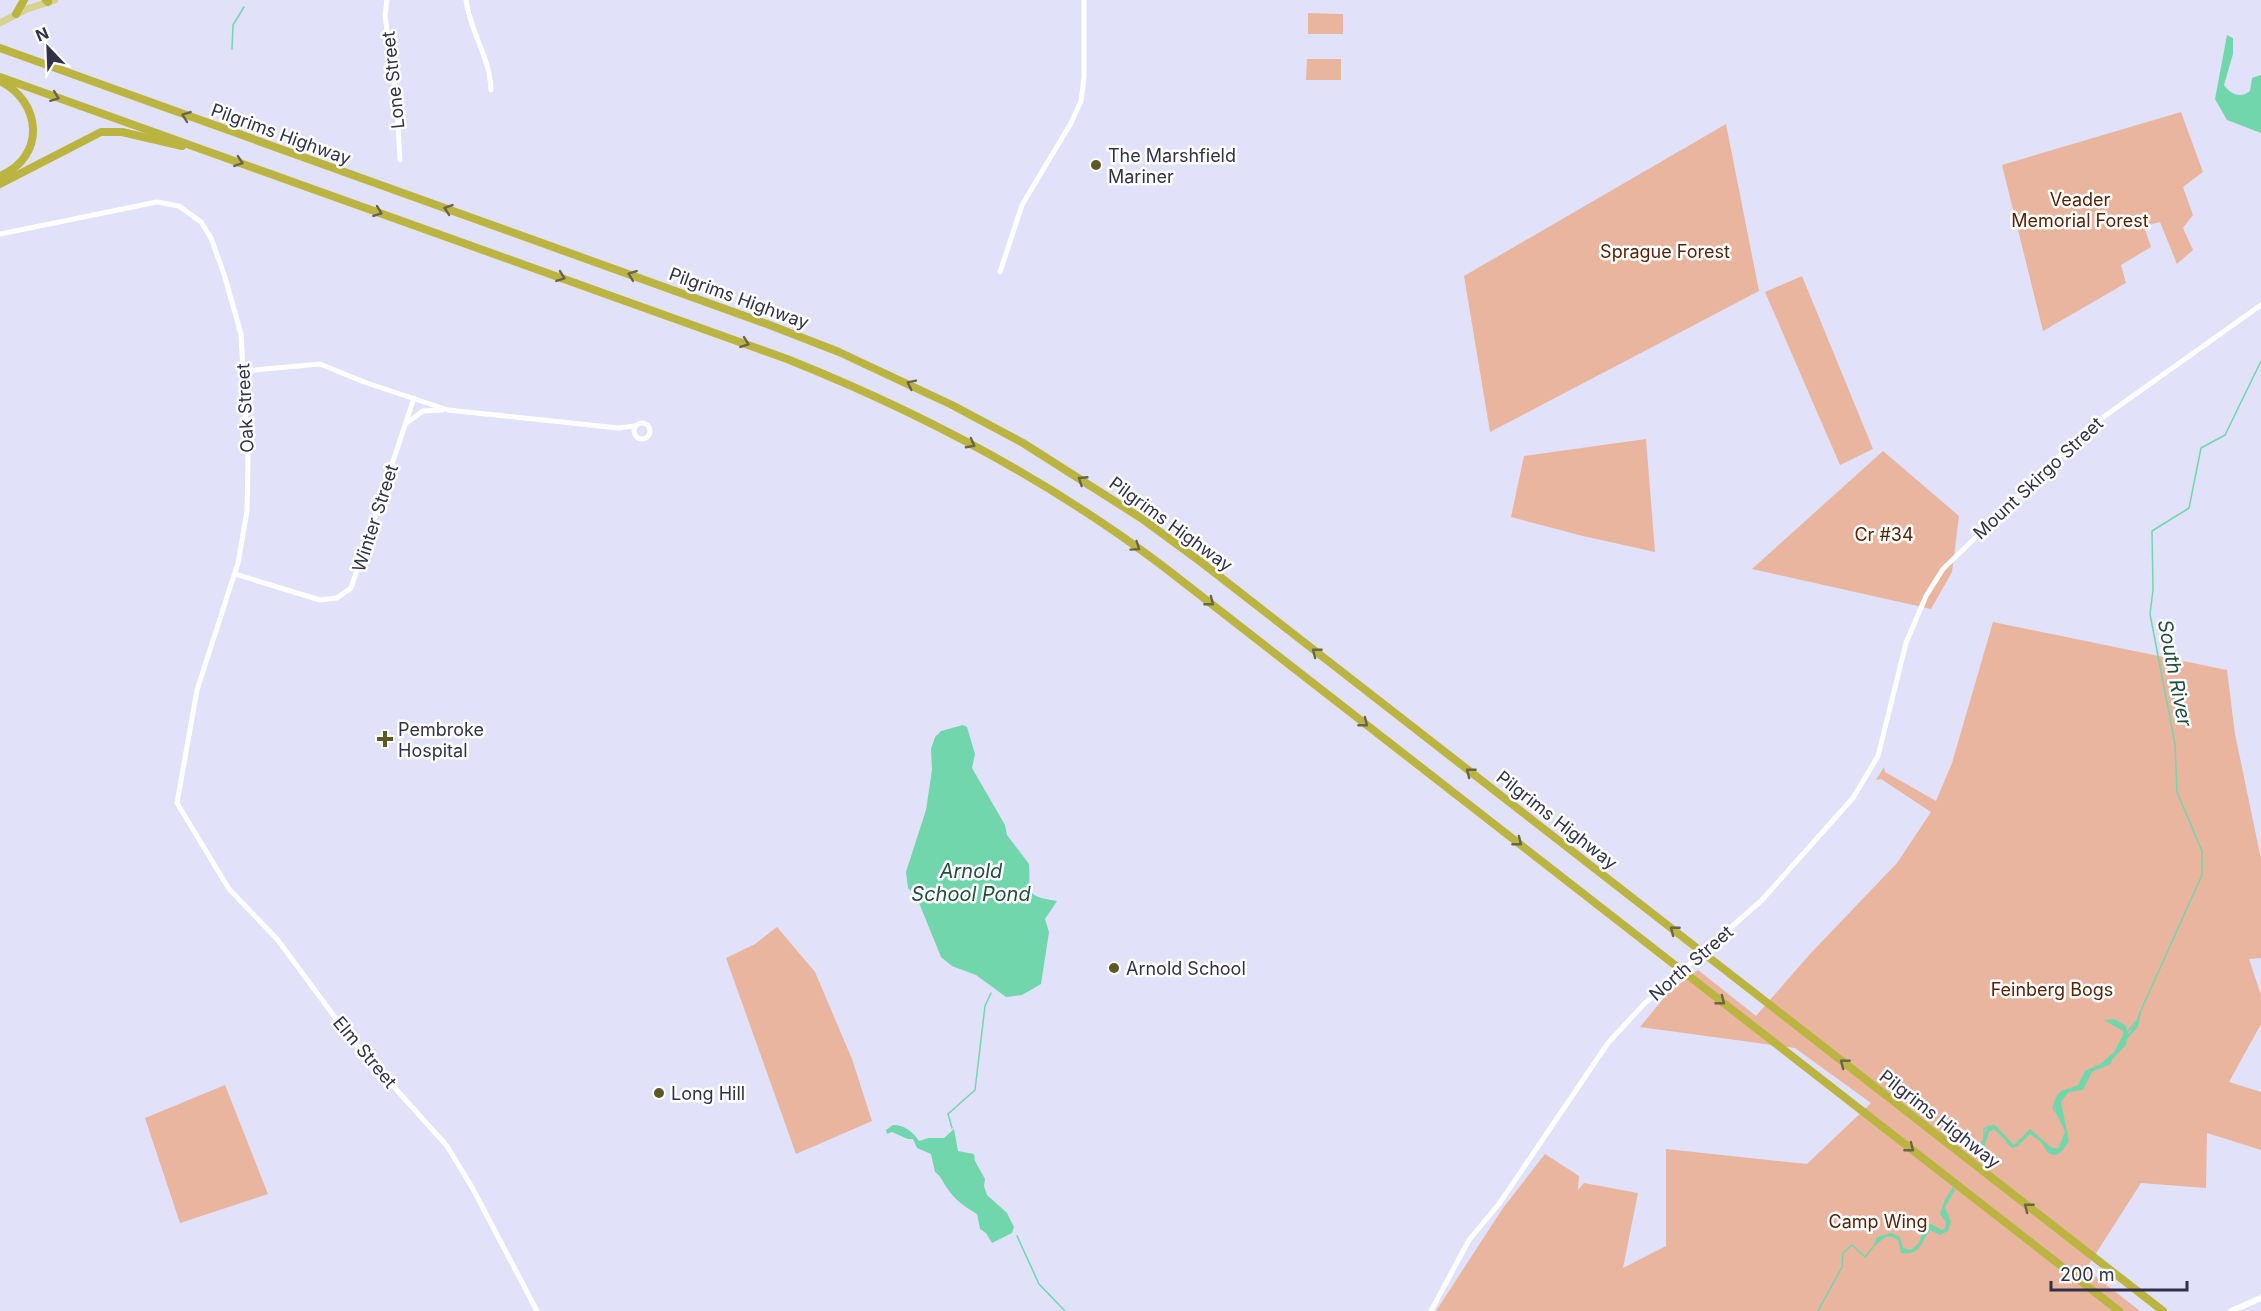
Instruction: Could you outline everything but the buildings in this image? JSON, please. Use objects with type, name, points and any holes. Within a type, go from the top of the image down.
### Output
[{"type":"highway","points":[[16,14],[24,0]]},
{"type":"highway","name":"Pilgrims Highway","points":[[0,48],[767,324],[905,382],[1023,443],[1141,518],[1201,562],[2163,1311]]},
{"type":"highway","points":[[0,79],[732,339],[836,379],[930,423],[1043,486],[1129,541],[1198,592],[2119,1311]]},
{"type":"highway","points":[[0,79],[12,88],[23,102],[34,131],[32,145],[23,160],[0,176]]},
{"type":"highway","points":[[0,183],[101,132],[128,133],[207,151]]},
{"type":"main road","points":[[0,23],[49,1]]},
{"type":"main road","points":[[2231,1311],[2261,1298]]},
{"type":"street","name":"Lone Street","points":[[387,0],[385,16],[396,86],[400,160]]},
{"type":"street","points":[[466,0],[469,16],[490,70],[491,90]]},
{"type":"street","points":[[1000,272],[1025,200],[1071,123],[1081,101],[1084,76],[1084,0]]},
{"type":"street","name":"Oak Street","points":[[0,234],[144,203],[168,203],[184,209],[205,227],[219,258],[238,318],[244,371],[248,501],[235,574],[197,690],[177,803]]},
{"type":"street","name":"Mount Skirgo Street","points":[[1921,607],[1934,582],[1950,562],[2074,440],[2110,411],[2261,305]]},
{"type":"street","points":[[244,371],[317,364],[448,410]]},
{"type":"street","name":"Winter Street","points":[[235,574],[320,600],[337,598],[351,588],[414,398]]},
{"type":"street","points":[[407,424],[423,411],[448,410],[618,428],[646,424],[650,432],[645,439],[618,428]]},
{"type":"street","points":[[635,426],[635,436]]},
{"type":"street","name":"North Street","points":[[1431,1311],[1469,1240],[1498,1204],[1600,1053],[1634,1013],[1715,943],[1797,863],[1842,812],[1870,770],[1882,744],[1905,643],[1921,607]]},
{"type":"street","name":"Elm Street","points":[[177,803],[229,889],[277,939],[357,1046],[447,1146],[473,1189],[537,1311]]},
{"type":"green space","points":[[1308,13],[1343,14],[1343,34],[1308,34]]},
{"type":"green space","points":[[1307,59],[1341,59],[1341,80],[1306,80]]},
{"type":"green space","name":"Veader Memorial Forest","points":[[2181,112],[2203,172],[2183,187],[2193,215],[2183,228],[2193,250],[2177,264],[2160,222],[2144,226],[2151,247],[2121,265],[2126,283],[2043,331],[2002,165]]},
{"type":"green space","name":"Sprague Forest","points":[[1726,124],[1759,291],[1490,432],[1464,276]]},
{"type":"green space","points":[[1802,276],[1873,449],[1840,465],[1765,292]]},
{"type":"green space","points":[[1646,439],[1655,552],[1511,517],[1524,456]]},
{"type":"green space","name":"Cr #34","points":[[1883,451],[1959,516],[1952,572],[1931,609],[1752,569]]},
{"type":"green space","name":"Feinberg Bogs","points":[[1993,622],[2227,670],[2235,734],[2261,859],[2261,958],[2249,959],[2261,995],[2261,1024],[2229,1082],[2261,1092],[2261,1150],[2207,1133],[2206,1188],[2141,1183],[2086,1269],[2140,1311],[1436,1311],[1503,1208],[1545,1154],[1579,1176],[1578,1190],[1584,1183],[1638,1193],[1623,1268],[1666,1246],[1666,1149],[1807,1164],[1871,1103],[1795,1048],[1640,1027],[1668,993],[1698,970],[1756,1016],[1810,954],[1897,863],[1931,812],[1881,779],[1876,780],[1884,767],[1885,772],[1936,801],[1952,763]]},
{"type":"green space","points":[[777,927],[815,972],[852,1059],[872,1121],[796,1154],[726,958],[755,944]]},
{"type":"green space","points":[[225,1085],[268,1194],[180,1223],[145,1118]]},
{"type":"water","points":[[2227,35],[2233,38],[2233,54],[2224,85],[2232,93],[2243,95],[2250,91],[2252,78],[2261,75],[2261,133],[2227,120],[2215,99]]},
{"type":"water","name":"Arnold School Pond","points":[[963,725],[967,727],[975,754],[972,768],[1005,825],[1007,835],[1029,864],[1031,891],[1039,897],[1057,901],[1045,919],[1049,932],[1041,984],[1022,995],[1006,997],[976,975],[952,966],[941,957],[917,898],[908,888],[906,872],[926,810],[932,770],[931,749],[935,737],[941,731]]},
{"type":"water","points":[[2141,1012],[2138,1027],[2127,1039],[2126,1045],[2111,1064],[2092,1072],[2083,1090],[2069,1092],[2061,1102],[2069,1141],[2060,1153],[2052,1155],[2048,1153],[2041,1142],[2030,1134],[2017,1147],[2012,1147],[1994,1129],[1989,1132],[1981,1157],[1977,1155],[1987,1128],[1994,1124],[2014,1145],[2030,1129],[2051,1147],[2058,1149],[2065,1132],[2054,1107],[2056,1097],[2060,1092],[2078,1085],[2085,1071],[2099,1065],[2114,1052],[2123,1031],[2104,1020],[2114,1019],[2125,1025],[2129,1034]]},
{"type":"water","points":[[893,1125],[908,1130],[919,1141],[944,1138],[954,1129],[958,1151],[974,1154],[975,1161],[985,1179],[984,1186],[987,1195],[1007,1213],[1014,1227],[1012,1233],[992,1243],[986,1233],[980,1229],[977,1214],[957,1200],[935,1172],[931,1154],[917,1148],[913,1139],[892,1132],[887,1134],[886,1130]]},
{"type":"water","points":[[1953,1187],[1955,1190],[1945,1207],[1951,1222],[1948,1231],[1940,1235],[1930,1230],[1919,1248],[1912,1252],[1901,1253],[1898,1240],[1890,1237],[1884,1238],[1873,1247],[1877,1237],[1891,1233],[1900,1237],[1903,1248],[1911,1250],[1919,1243],[1924,1227],[1931,1224],[1942,1230],[1945,1228],[1946,1222],[1940,1214],[1945,1199]]},
{"type":"waterway","points":[[232,49],[233,25],[244,7]]},
{"type":"waterway","name":"South River","points":[[2138,1017],[2202,875],[2202,851],[2177,792],[2175,744],[2150,614],[2153,590],[2152,531],[2189,508],[2201,448],[2225,435],[2261,361]]},
{"type":"waterway","points":[[952,1128],[948,1114],[975,1090],[985,1006],[991,993]]},
{"type":"waterway","name":"South River","points":[[2127,1033],[2135,1022]]},
{"type":"waterway","name":"South River","points":[[2088,1071],[2097,1066]]},
{"type":"waterway","name":"South River","points":[[2079,1086],[2085,1074]]},
{"type":"waterway","name":"South River","points":[[2055,1102],[2053,1108],[2055,1112]]},
{"type":"waterway","name":"South River","points":[[1984,1137],[1984,1129],[1989,1126]]},
{"type":"waterway","name":"South River","points":[[2007,1142],[2013,1148]]},
{"type":"waterway","points":[[1017,1236],[1039,1284],[1065,1311]]},
{"type":"waterway","name":"South River","points":[[1818,1311],[1842,1267],[1843,1253],[1852,1245],[1865,1257],[1873,1247]]},
{"type":"place","name":"The Marshfield Mariner","points":[[1096,165]]},
{"type":"place","name":"Pembroke Hospital","points":[[385,739]]},
{"type":"place","name":"Arnold School","points":[[1114,968]]},
{"type":"place","name":"Long Hill","points":[[659,1093]]},
{"type":"park label","name":"Camp Wing","points":[[1878,1221]]}]
